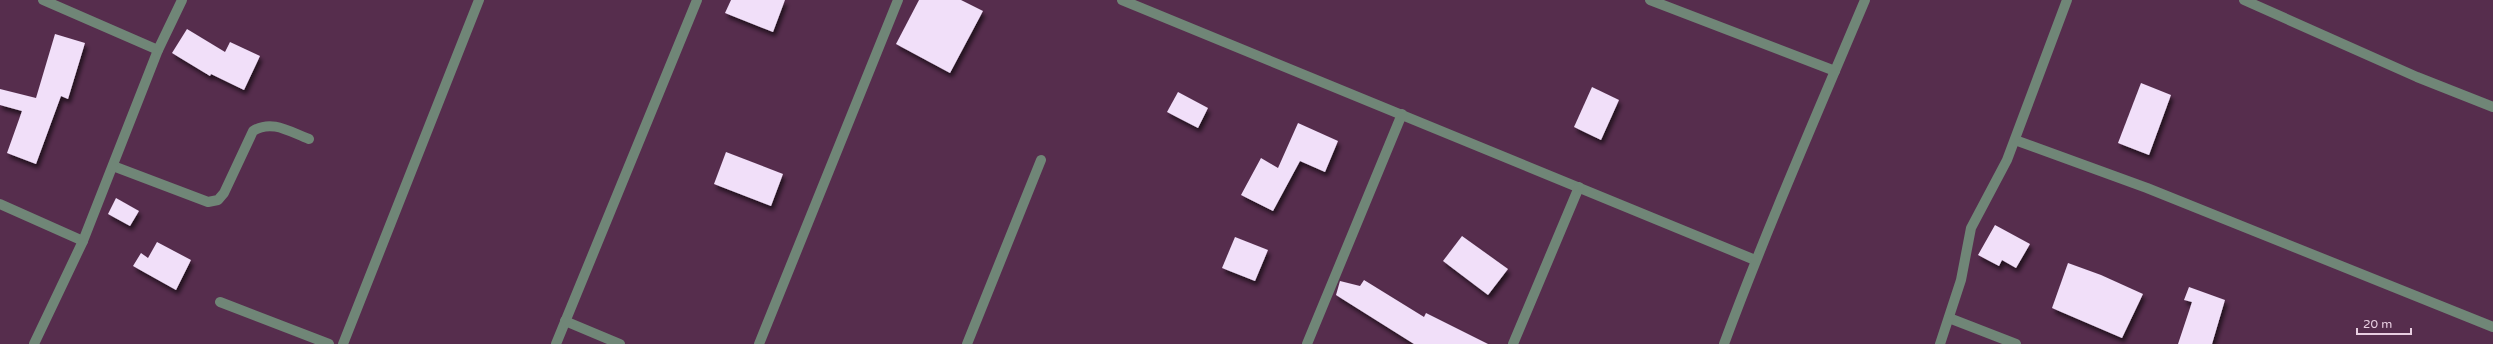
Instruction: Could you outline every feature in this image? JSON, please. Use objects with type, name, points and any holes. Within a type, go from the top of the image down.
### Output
[{"type":"street","points":[[43,0],[158,50]]},
{"type":"street","points":[[34,344],[83,241],[158,50],[182,0]]},
{"type":"street","points":[[343,344],[480,0]]},
{"type":"street","points":[[556,344],[697,0]]},
{"type":"street","points":[[759,344],[898,0]]},
{"type":"street","points":[[1122,0],[1755,260]]},
{"type":"street","points":[[1650,0],[1835,71]]},
{"type":"street","points":[[1724,344],[1755,260],[1865,0]]},
{"type":"street","points":[[1940,344],[1961,280],[1971,228],[2007,160],[2067,0]]},
{"type":"street","points":[[2244,0],[2417,77],[2493,107]]},
{"type":"street","points":[[1307,344],[1402,114]]},
{"type":"street","points":[[113,166],[208,202],[218,200],[224,192],[253,131],[261,126],[271,124],[309,139]]},
{"type":"street","points":[[2015,140],[2147,188],[2493,327]]},
{"type":"street","points":[[967,344],[1041,160]]},
{"type":"street","points":[[1514,344],[1579,187]]},
{"type":"street","points":[[0,204],[83,241]]},
{"type":"street","points":[[220,302],[329,344]]},
{"type":"street","points":[[1949,318],[2016,344]]},
{"type":"street","points":[[565,321],[620,344]]},
{"type":"building","points":[[731,0],[785,0],[773,32],[725,13]]},
{"type":"building","points":[[919,0],[961,0],[983,11],[950,73],[896,44]]},
{"type":"building","points":[[187,29],[225,52],[230,42],[260,56],[244,90],[211,74],[210,76],[172,53]]},
{"type":"building","points":[[55,34],[85,43],[68,99],[61,96],[36,164],[7,153],[22,111],[0,105],[0,89],[36,98]]},
{"type":"building","points":[[2141,83],[2171,95],[2149,155],[2118,143]]},
{"type":"building","points":[[1592,87],[1619,100],[1601,140],[1574,127]]},
{"type":"building","points":[[1178,92],[1208,108],[1198,128],[1167,112]]},
{"type":"building","points":[[1298,123],[1338,141],[1325,172],[1300,161],[1273,211],[1241,195],[1261,158],[1278,168]]},
{"type":"building","points":[[726,152],[783,174],[771,206],[714,184]]},
{"type":"building","points":[[116,198],[139,211],[130,226],[108,214]]},
{"type":"building","points":[[1995,225],[2030,244],[2016,268],[2002,260],[1999,266],[1978,255]]},
{"type":"building","points":[[1462,236],[1508,269],[1488,295],[1443,261]]},
{"type":"building","points":[[1235,237],[1268,250],[1255,281],[1222,268]]},
{"type":"building","points":[[157,242],[191,260],[176,290],[133,266],[141,253],[148,258]]},
{"type":"building","points":[[2068,263],[2101,275],[2143,294],[2122,338],[2052,308]]},
{"type":"building","points":[[1364,280],[1424,317],[1426,313],[1488,344],[1414,344],[1336,295],[1340,281],[1360,286]]},
{"type":"building","points":[[2189,287],[2225,300],[2212,344],[2178,344],[2192,302],[2184,300]]}]
